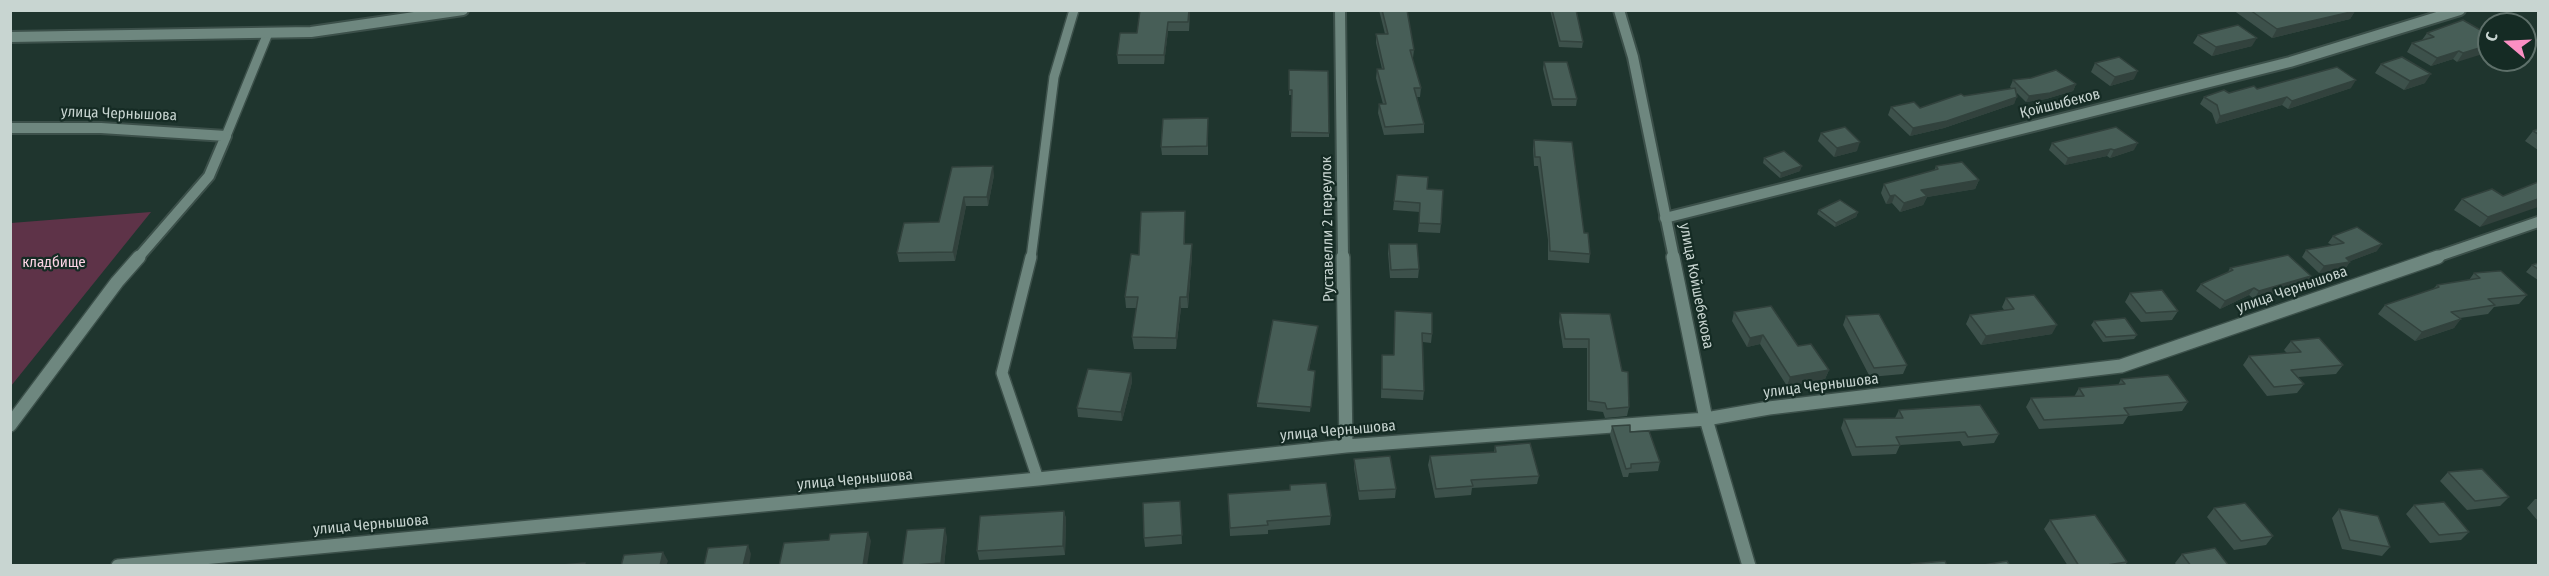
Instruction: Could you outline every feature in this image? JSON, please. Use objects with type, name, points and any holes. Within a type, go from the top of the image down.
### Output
[{"type":"street","points":[[10,37],[311,32],[463,10]]},
{"type":"street","name":"Руставелли 2 переулок","points":[[1340,10],[1346,446]]},
{"type":"street","name":"улица Койшебекова","points":[[1619,10],[1633,57],[1706,419],[1749,566]]},
{"type":"street","name":"Қойшыбеков","points":[[1665,218],[2290,62],[2460,10]]},
{"type":"street","name":"улица Чернышова","points":[[10,128],[101,128],[226,136]]},
{"type":"street","points":[[10,424],[117,282],[209,177],[226,136]]},
{"type":"street","name":"улица Чернышова","points":[[118,566],[1038,479],[1346,446],[1706,419],[1769,408],[2121,366],[2538,222]]},
{"type":"lane","points":[[1038,479],[1002,373],[1032,254],[1054,77],[1074,10]]},
{"type":"lane","points":[[226,136],[268,33]]},
{"type":"green space","name":"кладбище","points":[[151,212],[11,386],[11,223]]},
{"type":"building","points":[[1140,10],[1189,10],[1188,22],[1168,22],[1164,55],[1117,55],[1120,33],[1137,33]]},
{"type":"building","points":[[1382,10],[1407,10],[1414,50],[1410,50],[1421,88],[1414,88],[1424,124],[1385,127],[1379,104],[1386,104],[1377,69],[1384,69],[1376,34],[1388,34]]},
{"type":"building","points":[[1552,10],[1576,10],[1583,42],[1560,41]]},
{"type":"building","points":[[2250,10],[2355,10],[2355,11],[2277,29]]},
{"type":"building","points":[[2463,20],[2477,28],[2477,49],[2463,53],[2459,51],[2437,58],[2412,43],[2434,37],[2427,33]]},
{"type":"building","points":[[2238,25],[2257,38],[2216,47],[2198,35]]},
{"type":"building","points":[[2119,57],[2138,71],[2115,77],[2095,63]]},
{"type":"building","points":[[2402,57],[2431,74],[2410,81],[2381,64]]},
{"type":"building","points":[[1544,62],[1567,62],[1577,99],[1553,99]]},
{"type":"building","points":[[2337,67],[2356,80],[2292,101],[2287,97],[2220,116],[2217,105],[2204,97],[2224,90],[2229,93],[2254,86],[2257,89]]},
{"type":"building","points":[[1289,70],[1328,71],[1329,133],[1291,132],[1292,90],[1289,90]]},
{"type":"building","points":[[2056,70],[2076,84],[2050,93],[2029,96],[2013,80],[2031,78]]},
{"type":"building","points":[[2015,88],[2017,97],[1947,121],[1913,128],[1891,107],[1914,102],[1920,108],[1961,94],[1964,96]]},
{"type":"building","points":[[1208,118],[1207,146],[1161,147],[1163,119]]},
{"type":"building","points":[[1845,127],[1860,142],[1837,148],[1821,133]]},
{"type":"building","points":[[2116,127],[2138,143],[2114,150],[2068,158],[2052,143]]},
{"type":"building","points":[[1534,140],[1572,142],[1584,233],[1588,233],[1590,254],[1550,251],[1540,157],[1535,157]]},
{"type":"building","points":[[1784,151],[1802,166],[1781,173],[1764,158]]},
{"type":"building","points":[[1962,162],[1979,180],[1921,190],[1927,196],[1904,203],[1895,195],[1890,196],[1884,184],[1938,169],[1936,166]]},
{"type":"building","points":[[993,166],[987,197],[964,197],[953,252],[897,253],[904,223],[939,222],[952,167]]},
{"type":"building","points":[[1397,175],[1428,177],[1427,189],[1443,190],[1441,224],[1419,223],[1420,203],[1394,201]]},
{"type":"building","points":[[2538,182],[2538,199],[2488,217],[2462,199],[2492,189],[2503,196]]},
{"type":"building","points":[[1840,200],[1858,212],[1836,223],[1819,210]]},
{"type":"building","points":[[1185,211],[1184,244],[1192,244],[1187,297],[1180,297],[1176,338],[1132,337],[1138,297],[1125,297],[1131,254],[1139,255],[1141,212]]},
{"type":"building","points":[[2357,227],[2382,244],[2346,258],[2350,262],[2324,266],[2306,250],[2344,243],[2333,236]]},
{"type":"building","points":[[1389,244],[1417,244],[1419,269],[1391,270]]},
{"type":"building","points":[[2288,255],[2311,276],[2259,291],[2254,288],[2225,301],[2201,284],[2233,270],[2230,268]]},
{"type":"building","points":[[2501,271],[2527,295],[2488,299],[2495,305],[2451,312],[2461,319],[2422,332],[2385,305],[2439,287],[2437,285],[2480,278],[2474,273]]},
{"type":"building","points":[[2162,290],[2178,311],[2146,313],[2130,293]]},
{"type":"building","points":[[2034,295],[2057,325],[1986,336],[1970,315],[2014,309],[2006,298]]},
{"type":"building","points":[[1771,306],[1798,346],[1811,344],[1829,370],[1790,377],[1763,335],[1750,338],[1734,312]]},
{"type":"building","points":[[1395,311],[1432,313],[1432,334],[1422,333],[1424,391],[1382,389],[1382,355],[1394,355]]},
{"type":"building","points":[[1560,313],[1610,314],[1622,371],[1628,372],[1629,407],[1607,409],[1605,403],[1589,401],[1589,339],[1565,339]]},
{"type":"building","points":[[1879,314],[1907,365],[1874,368],[1846,316]]},
{"type":"building","points":[[2125,318],[2137,335],[2106,337],[2094,321]]},
{"type":"building","points":[[1273,320],[1318,326],[1308,370],[1315,371],[1311,407],[1257,403]]},
{"type":"building","points":[[2319,338],[2343,365],[2291,370],[2304,384],[2274,387],[2249,356],[2301,352],[2291,341]]},
{"type":"building","points":[[1088,369],[1131,373],[1121,412],[1077,408]]},
{"type":"building","points":[[2168,375],[2188,402],[2124,408],[2129,415],[2044,420],[2031,398],[2084,396],[2079,388],[2125,384],[2121,379]]},
{"type":"building","points":[[1980,405],[1999,434],[1968,437],[1965,432],[1896,437],[1900,445],[1856,447],[1844,419],[1903,418],[1899,410]]},
{"type":"building","points":[[1630,425],[1630,432],[1649,431],[1660,462],[1631,464],[1631,468],[1626,469],[1612,426]]},
{"type":"building","points":[[1530,443],[1539,476],[1471,480],[1473,486],[1436,489],[1430,456],[1496,452],[1495,446]]},
{"type":"building","points":[[1390,456],[1396,489],[1359,491],[1354,459]]},
{"type":"building","points":[[2482,469],[2509,497],[2475,501],[2448,472]]},
{"type":"building","points":[[1326,483],[1331,516],[1267,521],[1268,525],[1230,528],[1228,494],[1290,490],[1290,485]]},
{"type":"building","points":[[1180,501],[1182,535],[1144,538],[1143,503]]},
{"type":"building","points":[[2444,502],[2469,532],[2439,535],[2414,505]]},
{"type":"building","points":[[2245,503],[2273,536],[2241,541],[2214,508]]},
{"type":"building","points":[[2339,509],[2378,516],[2390,547],[2350,540]]},
{"type":"building","points":[[1064,511],[1063,546],[977,551],[980,516]]},
{"type":"building","points":[[2095,515],[2127,562],[2079,566],[2050,520]]},
{"type":"building","points":[[945,528],[941,563],[902,566],[907,530]]},
{"type":"building","points":[[868,532],[863,566],[779,566],[784,543],[829,540],[830,534]]},
{"type":"building","points":[[748,545],[743,566],[704,566],[708,548]]},
{"type":"building","points":[[2215,548],[2229,566],[2191,566],[2182,554]]},
{"type":"building","points":[[663,552],[660,566],[621,566],[624,555]]},
{"type":"building","points":[[1945,561],[1947,566],[1912,566],[1911,564]]},
{"type":"building","points":[[2007,561],[2010,566],[1978,566]]},
{"type":"building","points":[[585,563],[584,566],[550,566]]}]
